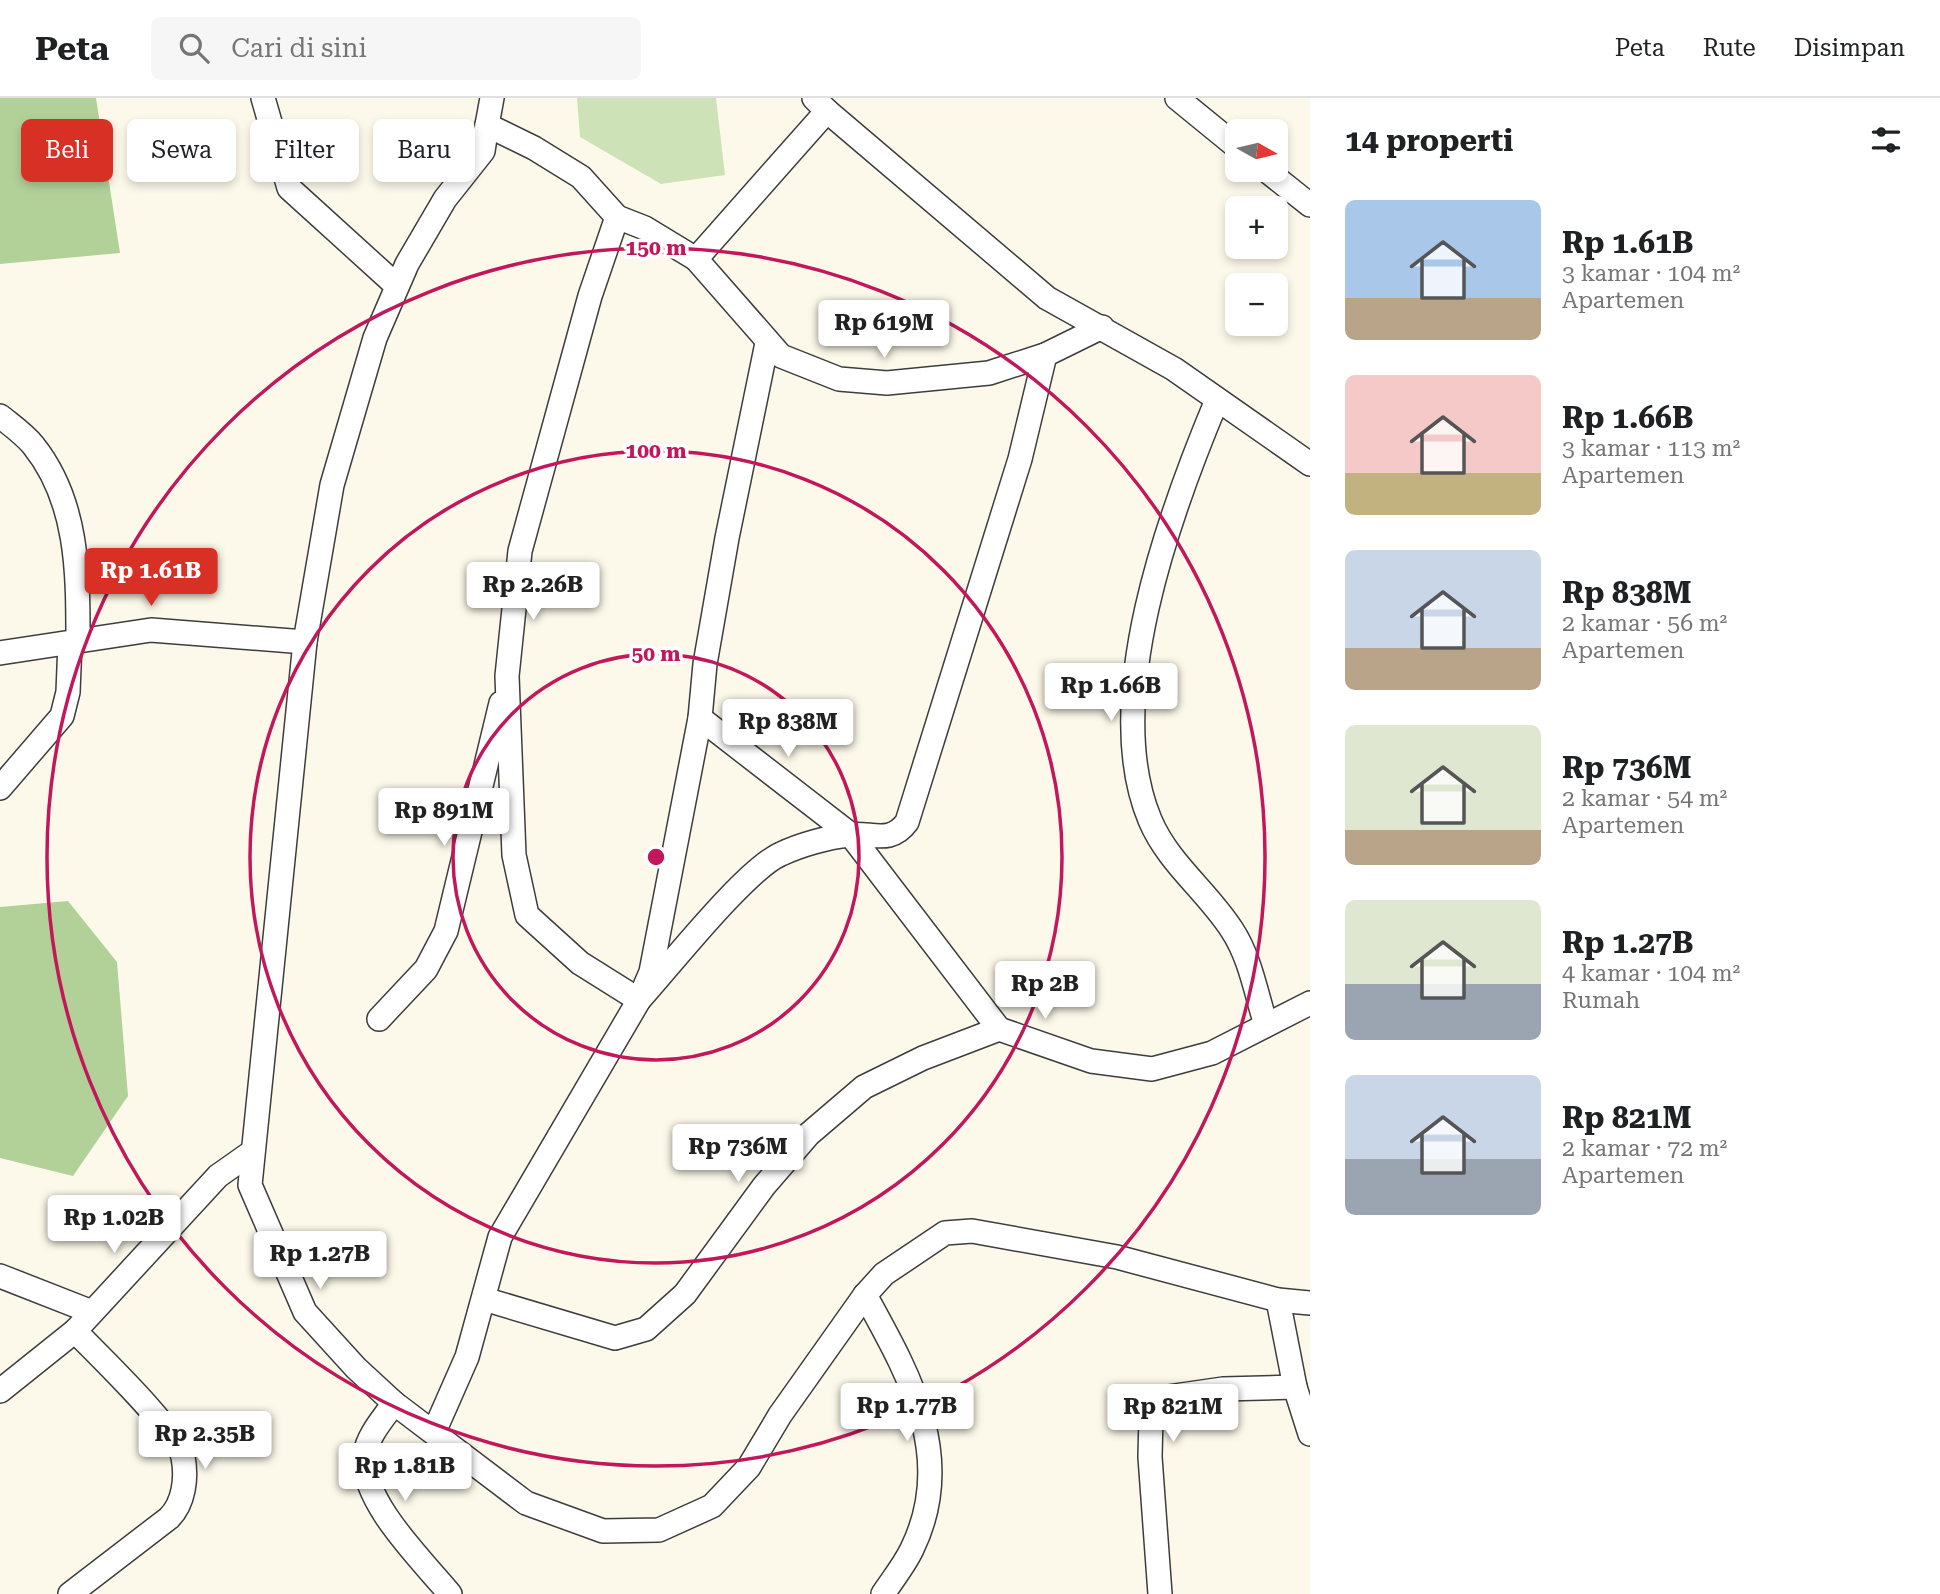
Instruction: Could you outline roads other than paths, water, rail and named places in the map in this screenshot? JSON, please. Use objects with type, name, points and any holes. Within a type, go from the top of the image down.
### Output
[{"type":"street","points":[[263,98],[289,188],[397,286]]},
{"type":"street","points":[[492,98],[483,151],[445,199],[397,286],[375,338],[332,485],[305,642],[250,1185],[305,1312],[356,1368],[394,1403],[526,1503],[603,1531],[659,1530],[712,1506],[749,1466],[780,1415],[865,1295],[884,1274],[945,1233],[972,1231],[1117,1257],[1278,1300],[1310,1303]]},
{"type":"street","points":[[1177,98],[1225,136]]},
{"type":"street","points":[[696,259],[821,104],[1047,298],[1174,369],[1310,464]]},
{"type":"street","points":[[487,125],[534,148],[581,177],[617,217],[645,228],[696,259],[767,344],[781,356],[839,379],[887,383],[989,373],[1045,355],[1102,327]]},
{"type":"street","points":[[1281,182],[1310,205]]},
{"type":"street","points":[[379,1020],[426,969],[446,931],[507,676],[520,551],[590,296],[617,217]]},
{"type":"street","points":[[434,1432],[467,1357],[500,1237],[639,1000],[651,972],[700,719],[705,664],[723,563],[767,344]]},
{"type":"street","points":[[639,1000],[746,882],[780,854],[850,834],[889,836],[901,830],[907,822],[1020,459],[1045,355]]},
{"type":"street","points":[[1217,400],[1184,478],[1152,587],[1132,705],[1135,748],[1140,789],[1149,820],[1167,854],[1206,894],[1233,932],[1246,959],[1266,1025]]},
{"type":"street","points":[[0,416],[32,443],[59,482],[75,542],[74,642],[62,716],[0,789]]},
{"type":"street","points":[[0,653],[150,630],[305,642]]},
{"type":"street","points":[[507,676],[514,855],[527,915],[579,963],[639,1000]]},
{"type":"street","points":[[700,719],[850,834],[999,1029],[1091,1061],[1152,1069],[1212,1053],[1310,1003]]},
{"type":"street","points":[[484,1299],[615,1338],[646,1329],[685,1294],[764,1186],[809,1134],[864,1087],[923,1058],[999,1029]]},
{"type":"street","points":[[0,1391],[75,1331],[218,1176],[252,1152]]},
{"type":"street","points":[[0,1276],[92,1312]]},
{"type":"street","points":[[865,1295],[904,1368],[930,1444],[925,1514],[912,1549],[883,1594]]},
{"type":"street","points":[[1278,1300],[1295,1387],[1310,1434]]},
{"type":"street","points":[[70,1594],[169,1518],[180,1507],[183,1486],[183,1456],[160,1421],[75,1331]]},
{"type":"street","points":[[1160,1594],[1150,1457],[1151,1415],[1161,1398],[1223,1389],[1295,1387]]},
{"type":"street","points":[[394,1403],[372,1433],[365,1454],[370,1486],[383,1511],[450,1594]]}]
